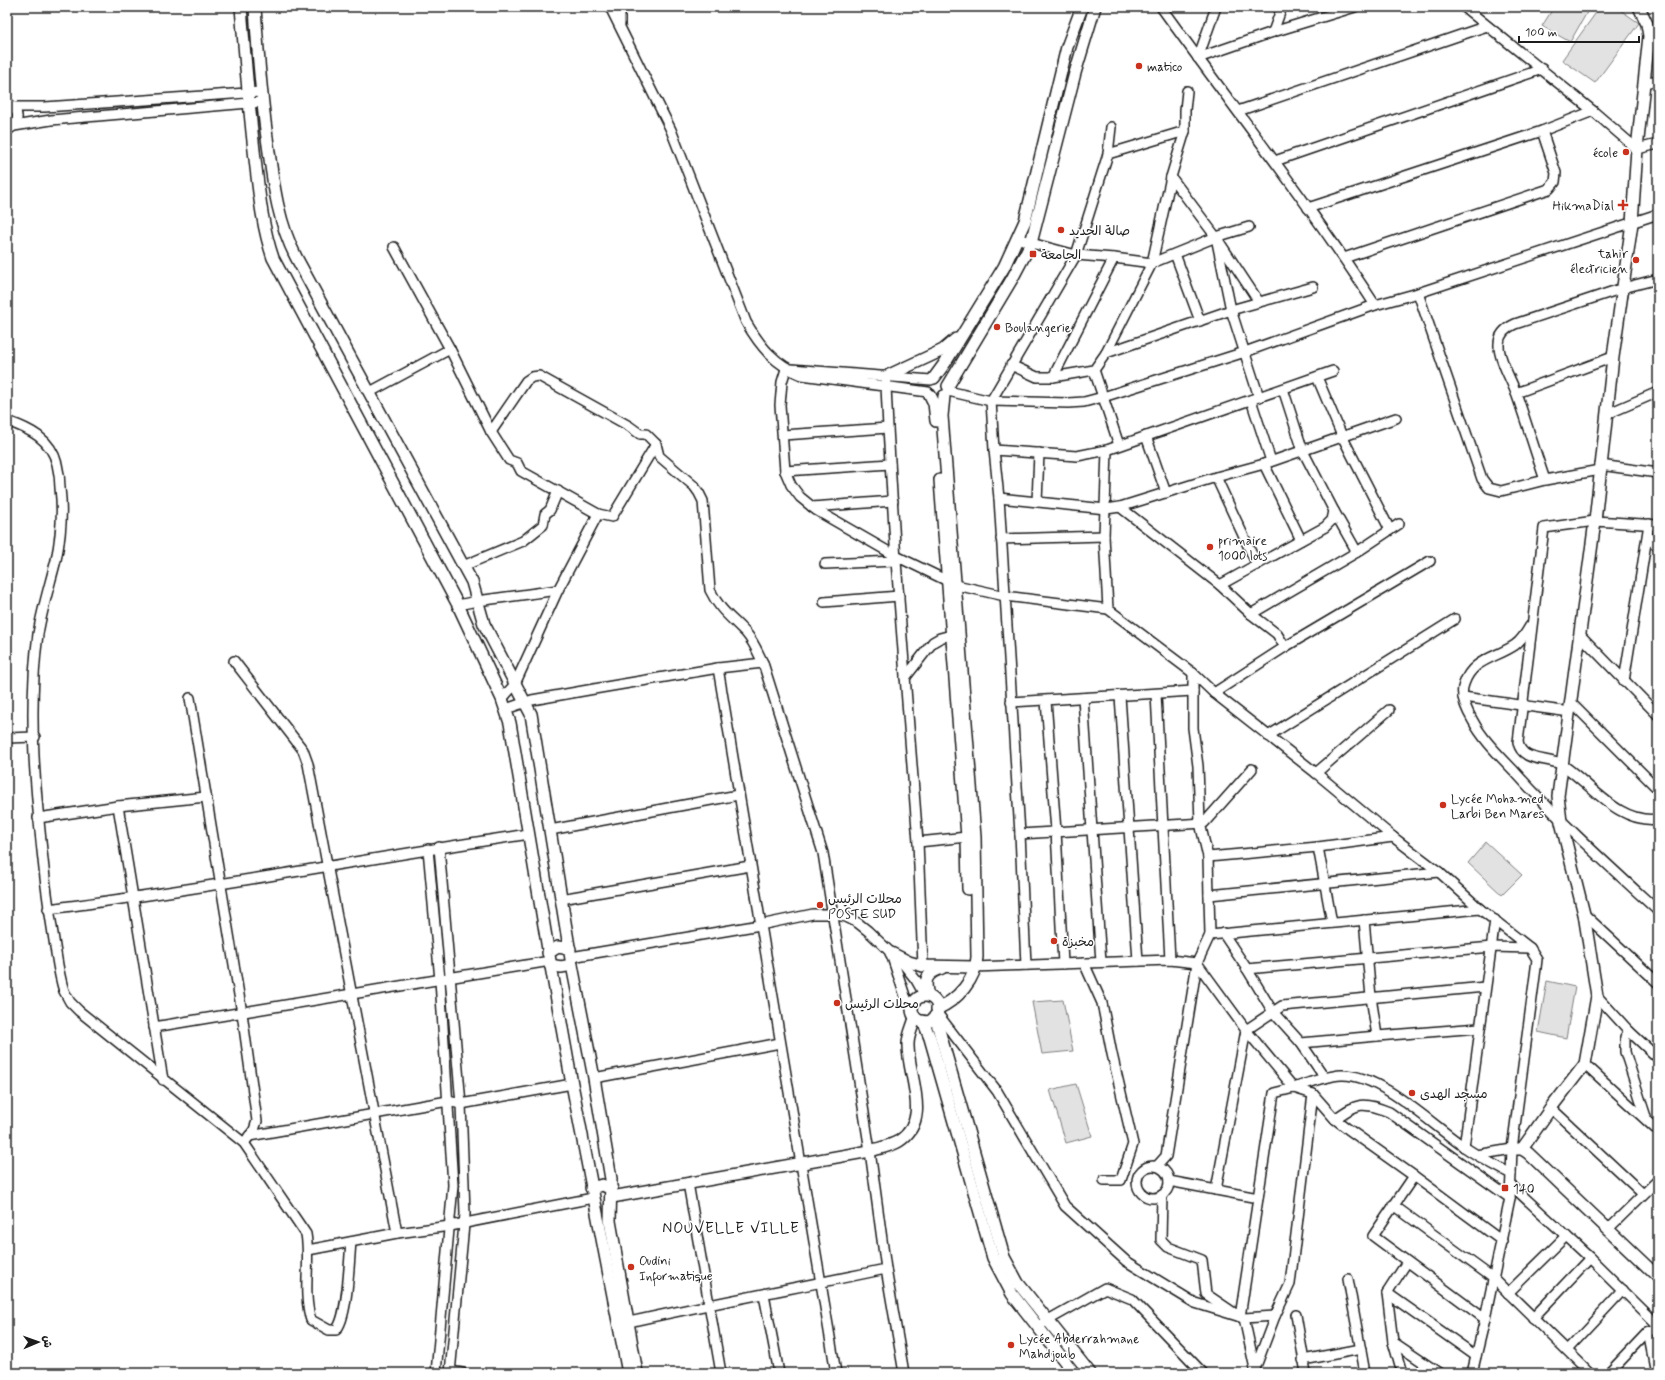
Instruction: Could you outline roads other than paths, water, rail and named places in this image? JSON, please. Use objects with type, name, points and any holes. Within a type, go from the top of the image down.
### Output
[{"type":"street","points":[[240,7],[248,98],[261,205],[268,243],[279,270],[458,605],[504,704],[510,722],[549,960],[628,1373]]},
{"type":"street","points":[[255,7],[262,97],[276,199],[287,238],[296,258],[472,582],[484,624],[531,714],[571,957],[594,1078],[611,1196],[610,1221],[637,1373]]},
{"type":"street","points":[[610,7],[677,142],[746,322],[765,350],[786,369],[886,381],[941,378],[946,391]]},
{"type":"street","points":[[620,7],[621,27]]},
{"type":"street","points":[[917,1016],[928,1021],[953,1000],[968,982],[977,957],[975,837],[934,403],[929,394],[928,385],[963,334],[1004,267],[1018,238],[1030,204],[1067,47],[1082,7]]},
{"type":"street","points":[[974,967],[971,959],[967,837],[951,635],[951,583],[942,416],[946,391],[1012,279],[1031,243],[1075,73],[1095,7]]},
{"type":"street","points":[[1160,7],[1275,161],[1344,258],[1374,305]]},
{"type":"street","points":[[1198,58],[1216,7]]},
{"type":"street","points":[[1273,32],[1282,7]]},
{"type":"street","points":[[1198,58],[1273,32],[1355,7]]},
{"type":"street","points":[[1465,7],[1638,149]]},
{"type":"street","points":[[1517,1149],[1585,1064],[1597,996],[1584,914],[1562,822],[1558,796],[1595,520],[1613,357],[1632,223],[1649,36],[1647,24],[1639,7]]},
{"type":"street","points":[[1238,111],[1488,26]]},
{"type":"street","points":[[1275,161],[1542,69]]},
{"type":"street","points":[[1644,83],[1658,80]]},
{"type":"street","points":[[1011,365],[1037,377],[1053,377],[1094,370],[1106,353],[1152,264],[1171,177],[1185,131],[1187,90]]},
{"type":"street","points":[[10,105],[45,107],[262,97]]},
{"type":"street","points":[[10,128],[52,120],[248,98]]},
{"type":"street","points":[[10,105],[16,111],[17,119],[10,128]]},
{"type":"street","points":[[1308,208],[1542,131],[1593,111]]},
{"type":"street","points":[[1026,965],[1020,834],[1004,596],[1002,539],[991,401],[1076,254],[1108,154],[1111,127]]},
{"type":"street","points":[[1108,154],[1185,131]]},
{"type":"street","points":[[1344,258],[1549,188],[1555,182],[1556,173],[1542,131]]},
{"type":"street","points":[[1638,149],[1658,144]]},
{"type":"street","points":[[1171,177],[1216,237],[1259,302]]},
{"type":"street","points":[[946,391],[991,401],[1084,402],[1245,352],[1374,305],[1418,293],[1658,214]]},
{"type":"street","points":[[1018,238],[1031,243],[1076,254],[1152,264],[1216,237],[1249,227]]},
{"type":"street","points":[[1216,237],[1231,310],[1245,352],[1268,463],[1301,540]]},
{"type":"street","points":[[268,243],[277,242],[287,238]]},
{"type":"street","points":[[394,247],[450,349],[491,432],[509,460],[517,463],[521,471],[598,514],[612,517],[656,444]]},
{"type":"street","points":[[1176,254],[1200,321]]},
{"type":"street","points":[[1053,377],[1114,258]]},
{"type":"street","points":[[1545,480],[1516,393],[1499,348],[1498,342],[1504,330],[1514,324],[1623,288],[1658,279]]},
{"type":"street","points":[[1106,353],[1231,310],[1312,287]]},
{"type":"street","points":[[1418,293],[1484,482],[1490,488],[1501,491],[1600,467],[1658,472]]},
{"type":"street","points":[[886,381],[943,350],[963,334]]},
{"type":"street","points":[[370,392],[450,349]]},
{"type":"street","points":[[1516,393],[1613,357]]},
{"type":"street","points":[[786,369],[781,392],[785,471],[791,485],[800,497],[896,558],[951,583],[1004,596],[1108,609],[1193,673],[1214,693],[1316,773],[1393,837],[1439,872],[1480,909],[1530,948],[1537,959],[1517,1149],[1511,1174],[1510,1198],[1502,1241],[1472,1373]]},
{"type":"street","points":[[1094,370],[1119,445]]},
{"type":"street","points":[[994,450],[1077,456],[1107,450],[1333,372]]},
{"type":"street","points":[[491,432],[526,381],[532,376],[539,376],[629,426],[640,434],[646,434],[656,444],[659,456],[700,492],[703,501],[710,590],[716,602],[724,612],[747,634],[763,663],[823,853],[870,1151],[886,1269],[904,1373]]},
{"type":"street","points":[[1318,377],[1342,436],[1390,530]]},
{"type":"street","points":[[886,381],[929,394],[937,398],[946,391]]},
{"type":"street","points":[[886,381],[892,501],[918,842],[923,966]]},
{"type":"street","points":[[1283,389],[1303,451],[1357,552]]},
{"type":"street","points":[[1606,414],[1658,392]]},
{"type":"street","points":[[999,498],[1106,509],[1120,507],[1216,477],[1268,463],[1396,418]]},
{"type":"street","points":[[7,422],[33,432],[49,446],[58,465],[61,497],[61,521],[56,559],[39,632],[35,664],[34,737],[38,818],[48,909],[62,984],[70,1002],[79,1011],[163,1080],[247,1140],[306,1234],[308,1250],[306,1281],[308,1309],[311,1320],[329,1330],[336,1330],[340,1326],[343,1313],[351,1242]]},
{"type":"street","points":[[783,436],[888,428]]},
{"type":"street","points":[[1146,436],[1166,493]]},
{"type":"street","points":[[1107,450],[1104,536],[1108,609]]},
{"type":"street","points":[[1037,502],[1039,453]]},
{"type":"street","points":[[785,471],[890,464]]},
{"type":"street","points":[[1216,477],[1257,566]]},
{"type":"street","points":[[463,566],[523,541],[543,525],[545,514],[550,510],[558,491]]},
{"type":"street","points":[[812,506],[892,501]]},
{"type":"street","points":[[1120,507],[1220,585],[1251,614],[1278,634],[1285,647]]},
{"type":"street","points":[[1220,585],[1257,566],[1325,526],[1332,520],[1334,511]]},
{"type":"street","points":[[504,704],[515,684],[558,590],[598,514]]},
{"type":"street","points":[[1624,681],[1648,537],[1654,525],[1595,520],[1544,528],[1521,705],[1518,742],[1520,750],[1526,755],[1562,764],[1621,811],[1641,819],[1658,819]]},
{"type":"street","points":[[1251,614],[1357,552],[1399,524]]},
{"type":"street","points":[[1002,539],[1104,536]]},
{"type":"street","points":[[1648,537],[1658,547]]},
{"type":"street","points":[[824,564],[896,558]]},
{"type":"street","points":[[1214,693],[1285,647],[1430,562]]},
{"type":"street","points":[[458,605],[558,590]]},
{"type":"street","points":[[824,602],[899,596]]},
{"type":"street","points":[[1268,736],[1454,620]]},
{"type":"street","points":[[1532,624],[1525,635],[1514,646],[1486,658],[1472,669],[1463,685],[1463,697],[1473,722],[1485,739],[1562,822],[1658,911]]},
{"type":"street","points":[[905,678],[933,642],[951,635]]},
{"type":"street","points":[[1580,635],[1658,715]]},
{"type":"street","points":[[234,661],[303,750],[308,764],[397,1233]]},
{"type":"street","points":[[504,704],[525,702],[718,668],[763,663]]},
{"type":"street","points":[[718,668],[738,795],[836,1373]]},
{"type":"street","points":[[1157,1166],[1166,1156],[1197,963],[1210,934],[1208,857],[1200,823],[1198,766],[1193,728],[1193,673]]},
{"type":"street","points":[[1011,702],[1193,691]]},
{"type":"street","points":[[1156,694],[1170,960]]},
{"type":"street","points":[[1120,696],[1138,961]]},
{"type":"street","points":[[1463,697],[1521,705],[1570,707],[1658,789]]},
{"type":"street","points":[[190,698],[242,1013],[257,1121],[254,1130],[247,1140]]},
{"type":"street","points":[[1083,698],[1101,962]]},
{"type":"street","points":[[1046,701],[1056,831],[1063,964]]},
{"type":"street","points":[[1316,773],[1389,710]]},
{"type":"street","points":[[7,738],[34,737]]},
{"type":"street","points":[[1020,834],[1163,824],[1204,823],[1252,769]]},
{"type":"street","points":[[550,830],[738,795]]},
{"type":"street","points":[[38,818],[118,806],[206,797]]},
{"type":"street","points":[[118,806],[163,1080]]},
{"type":"street","points":[[48,909],[134,898],[438,847],[528,834]]},
{"type":"street","points":[[918,842],[967,837]]},
{"type":"street","points":[[1208,857],[1393,837]]},
{"type":"street","points":[[1318,846],[1332,923]]},
{"type":"street","points":[[438,847],[462,1104],[464,1222],[450,1372],[462,1373]]},
{"type":"street","points":[[428,849],[440,980],[453,1185],[436,1373]]},
{"type":"street","points":[[561,899],[750,866]]},
{"type":"street","points":[[1209,895],[1439,872]]},
{"type":"street","points":[[1210,934],[1480,909]]},
{"type":"street","points":[[154,1028],[440,980],[549,960],[561,967],[571,957],[760,925],[813,914],[832,914],[846,917],[858,923],[891,953],[910,972],[927,996],[933,999],[936,1003],[936,1013],[1004,1257],[1018,1282],[1047,1321],[1090,1373]]},
{"type":"street","points":[[1584,914],[1658,983]]},
{"type":"street","points":[[1364,920],[1371,997],[1377,1036]]},
{"type":"street","points":[[1464,1147],[1479,1028],[1495,920]]},
{"type":"street","points":[[1223,933],[1247,969],[1272,1012],[1302,1043],[1325,1078]]},
{"type":"street","points":[[1247,969],[1492,946],[1530,948]]},
{"type":"street","points":[[549,960],[558,947],[571,957]]},
{"type":"street","points":[[891,953],[909,962],[923,966],[944,967],[1170,960],[1197,963],[1246,1030],[1294,1088],[1313,1094],[1335,1119],[1502,1241]]},
{"type":"street","points":[[891,953],[905,996],[930,1038],[993,1258],[1012,1294],[1074,1373]]},
{"type":"street","points":[[1084,963],[1102,1003],[1133,1144],[1121,1180],[1104,1180]]},
{"type":"street","points":[[927,996],[926,979],[930,974],[944,967]]},
{"type":"street","points":[[1216,1190],[1246,1030],[1282,1006],[1485,987]]},
{"type":"street","points":[[593,1196],[603,1205],[611,1196],[870,1151],[898,1142],[908,1135],[914,1122],[917,1102],[908,1054],[908,1042],[917,1016],[915,1000],[927,996]]},
{"type":"street","points":[[1597,996],[1629,1031],[1658,1058]]},
{"type":"street","points":[[936,1013],[997,1091],[1065,1206],[1126,1261],[1196,1303],[1242,1317],[1275,1316]]},
{"type":"street","points":[[1302,1043],[1479,1028]]},
{"type":"street","points":[[1629,1031],[1625,1037],[1625,1052],[1646,1119]]},
{"type":"street","points":[[594,1078],[780,1043]]},
{"type":"street","points":[[1585,1064],[1658,1130]]},
{"type":"street","points":[[1254,1371],[1242,1317],[1274,1093],[1325,1078],[1341,1075],[1356,1077],[1386,1090],[1404,1100],[1464,1147],[1511,1174]]},
{"type":"street","points":[[247,1140],[448,1101],[462,1104],[572,1084]]},
{"type":"street","points":[[1254,1371],[1275,1316],[1290,1284],[1313,1094]]},
{"type":"street","points":[[1335,1119],[1352,1107],[1365,1105],[1377,1107],[1389,1112],[1510,1198]]},
{"type":"street","points":[[1551,1108],[1643,1194]]},
{"type":"street","points":[[1477,1155],[1517,1149],[1535,1160],[1658,1277]]},
{"type":"street","points":[[1127,1163],[1138,1176]]},
{"type":"street","points":[[1157,1166],[1165,1171],[1169,1181],[1166,1191],[1157,1197],[1145,1195],[1138,1186],[1138,1176],[1146,1167],[1157,1166]]},
{"type":"street","points":[[1414,1176],[1373,1236],[1485,1319]]},
{"type":"street","points":[[1608,1229],[1658,1180]]},
{"type":"street","points":[[1169,1181],[1258,1198]]},
{"type":"street","points":[[688,1183],[721,1373]]},
{"type":"street","points":[[593,1196],[596,1185],[602,1185],[611,1196]]},
{"type":"street","points":[[1511,1185],[1590,1258],[1658,1325]]},
{"type":"street","points":[[1162,1195],[1161,1240],[1168,1247],[1202,1260],[1206,1294],[1242,1317]]},
{"type":"street","points":[[308,1250],[397,1233],[450,1226],[593,1196]]},
{"type":"street","points":[[1393,1205],[1493,1278],[1590,1373]]},
{"type":"street","points":[[1508,1293],[1566,1236]]},
{"type":"street","points":[[1533,1318],[1590,1258]]},
{"type":"street","points":[[1402,1373],[1393,1342],[1387,1293],[1407,1262]]},
{"type":"street","points":[[628,1322],[709,1304],[764,1295],[886,1269]]},
{"type":"street","points":[[1348,1278],[1365,1373]]},
{"type":"street","points":[[1037,1327],[1105,1288],[1132,1299],[1203,1373]]},
{"type":"street","points":[[1567,1350],[1623,1290]]},
{"type":"street","points":[[1387,1293],[1476,1356]]},
{"type":"street","points":[[764,1295],[779,1373]]},
{"type":"street","points":[[1296,1315],[1306,1373]]},
{"type":"street","points":[[1609,1373],[1648,1332],[1658,1328]]},
{"type":"street","points":[[1648,1332],[1656,1373]]},
{"type":"street","points":[[1393,1342],[1439,1373]]},
{"type":"street","points":[[1304,1360],[1361,1349]]},
{"type":"place","name":"matico","points":[[1139,66]]},
{"type":"place","name":"école","points":[[1626,152]]},
{"type":"place","name":"HikmaDial","points":[[1623,205]]},
{"type":"place","name":"صالة الحديد","points":[[1061,230]]},
{"type":"place","name":"الجامعة","points":[[1033,254]]},
{"type":"place","name":"tahir électricien","points":[[1636,260]]},
{"type":"place","name":"Boulangerie","points":[[997,327]]},
{"type":"place","name":"primaire 1000 lots","points":[[1210,547]]},
{"type":"place","name":"Lycée Mohamed Larbi Ben Mares","points":[[1443,805]]},
{"type":"place","name":"محلات الرئيس POSTE SUD","points":[[820,905]]},
{"type":"place","name":"مخبزة","points":[[1054,941]]},
{"type":"place","name":"محلات الرئيس","points":[[837,1003]]},
{"type":"place","name":"مسجد الهدى","points":[[1412,1093]]},
{"type":"place","name":"140","points":[[1505,1188]]},
{"type":"place","name":"Oudini Informatique","points":[[631,1267]]},
{"type":"place","name":"Lycée Abderrahmane Mahdjoub","points":[[1011,1345]]},
{"type":"district","name":"NOUVELLE VILLE","points":[[731,1228]]}]
